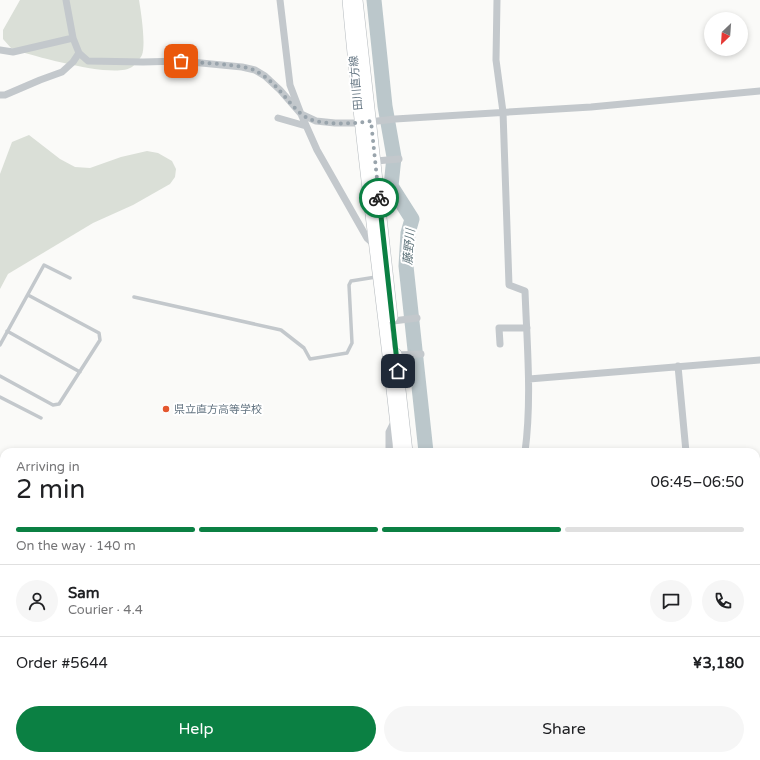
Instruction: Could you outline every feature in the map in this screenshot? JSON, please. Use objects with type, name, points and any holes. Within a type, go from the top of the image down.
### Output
[{"type":"main road","name":"田川直方線","points":[[348,0],[376,161],[383,276],[400,417],[406,448]]},
{"type":"main road","name":"田川直方線","points":[[357,0],[369,122],[375,245],[393,321],[397,355],[400,417],[399,448]]},
{"type":"street","points":[[66,0],[73,38],[79,53],[88,61],[181,61],[242,67],[255,70],[265,76],[280,90],[301,114],[316,121],[335,123],[369,122],[395,119],[591,107],[760,91]]},
{"type":"street","points":[[280,0],[290,85],[301,114],[317,150],[366,238],[375,245]]},
{"type":"street","points":[[498,0],[496,60],[503,112],[509,285],[525,291],[529,379],[528,424],[525,448]]},
{"type":"street","points":[[0,50],[13,52],[73,38]]},
{"type":"street","points":[[0,95],[5,95],[62,72],[73,62],[79,53]]},
{"type":"street","points":[[278,118],[306,126]]},
{"type":"street","points":[[376,161],[399,159]]},
{"type":"street","points":[[393,321],[417,318]]},
{"type":"street","points":[[500,344],[499,328],[527,328]]},
{"type":"street","points":[[397,355],[420,354]]},
{"type":"street","points":[[529,379],[760,360]]},
{"type":"street","points":[[678,366],[686,448]]},
{"type":"street","points":[[389,448],[389,432],[400,417]]},
{"type":"lane","points":[[0,345],[44,265],[70,278]]},
{"type":"lane","points":[[134,297],[281,330],[304,348],[310,359],[347,353],[352,343],[349,285],[351,281],[383,276]]},
{"type":"lane","points":[[0,376],[53,406],[59,404],[100,340],[99,333],[28,294]]},
{"type":"lane","points":[[7,331],[80,372]]},
{"type":"lane","points":[[0,397],[40,418]]},
{"type":"shaded area","points":[[20,0],[139,0],[143,36],[142,55],[132,67],[123,70],[110,70],[76,66],[11,48],[3,39],[3,30]]},
{"type":"shaded area","points":[[29,135],[60,159],[75,167],[90,168],[121,157],[147,151],[158,153],[172,161],[176,169],[175,177],[170,184],[133,205],[93,223],[8,274],[0,289],[0,174],[12,142]]},
{"type":"waterway","name":"藤野川","points":[[374,0],[385,106],[394,157],[391,186],[412,219],[408,233],[406,266],[426,448]]},
{"type":"way so far","points":[[181,61],[242,67],[255,70],[265,76],[280,90],[301,114],[316,121],[335,123],[360,123],[371,121],[379,198]]},
{"type":"place","name":"県立直方高等学校","points":[[166,409]]},
{"type":"route","points":[[379,198],[398,371]]}]
